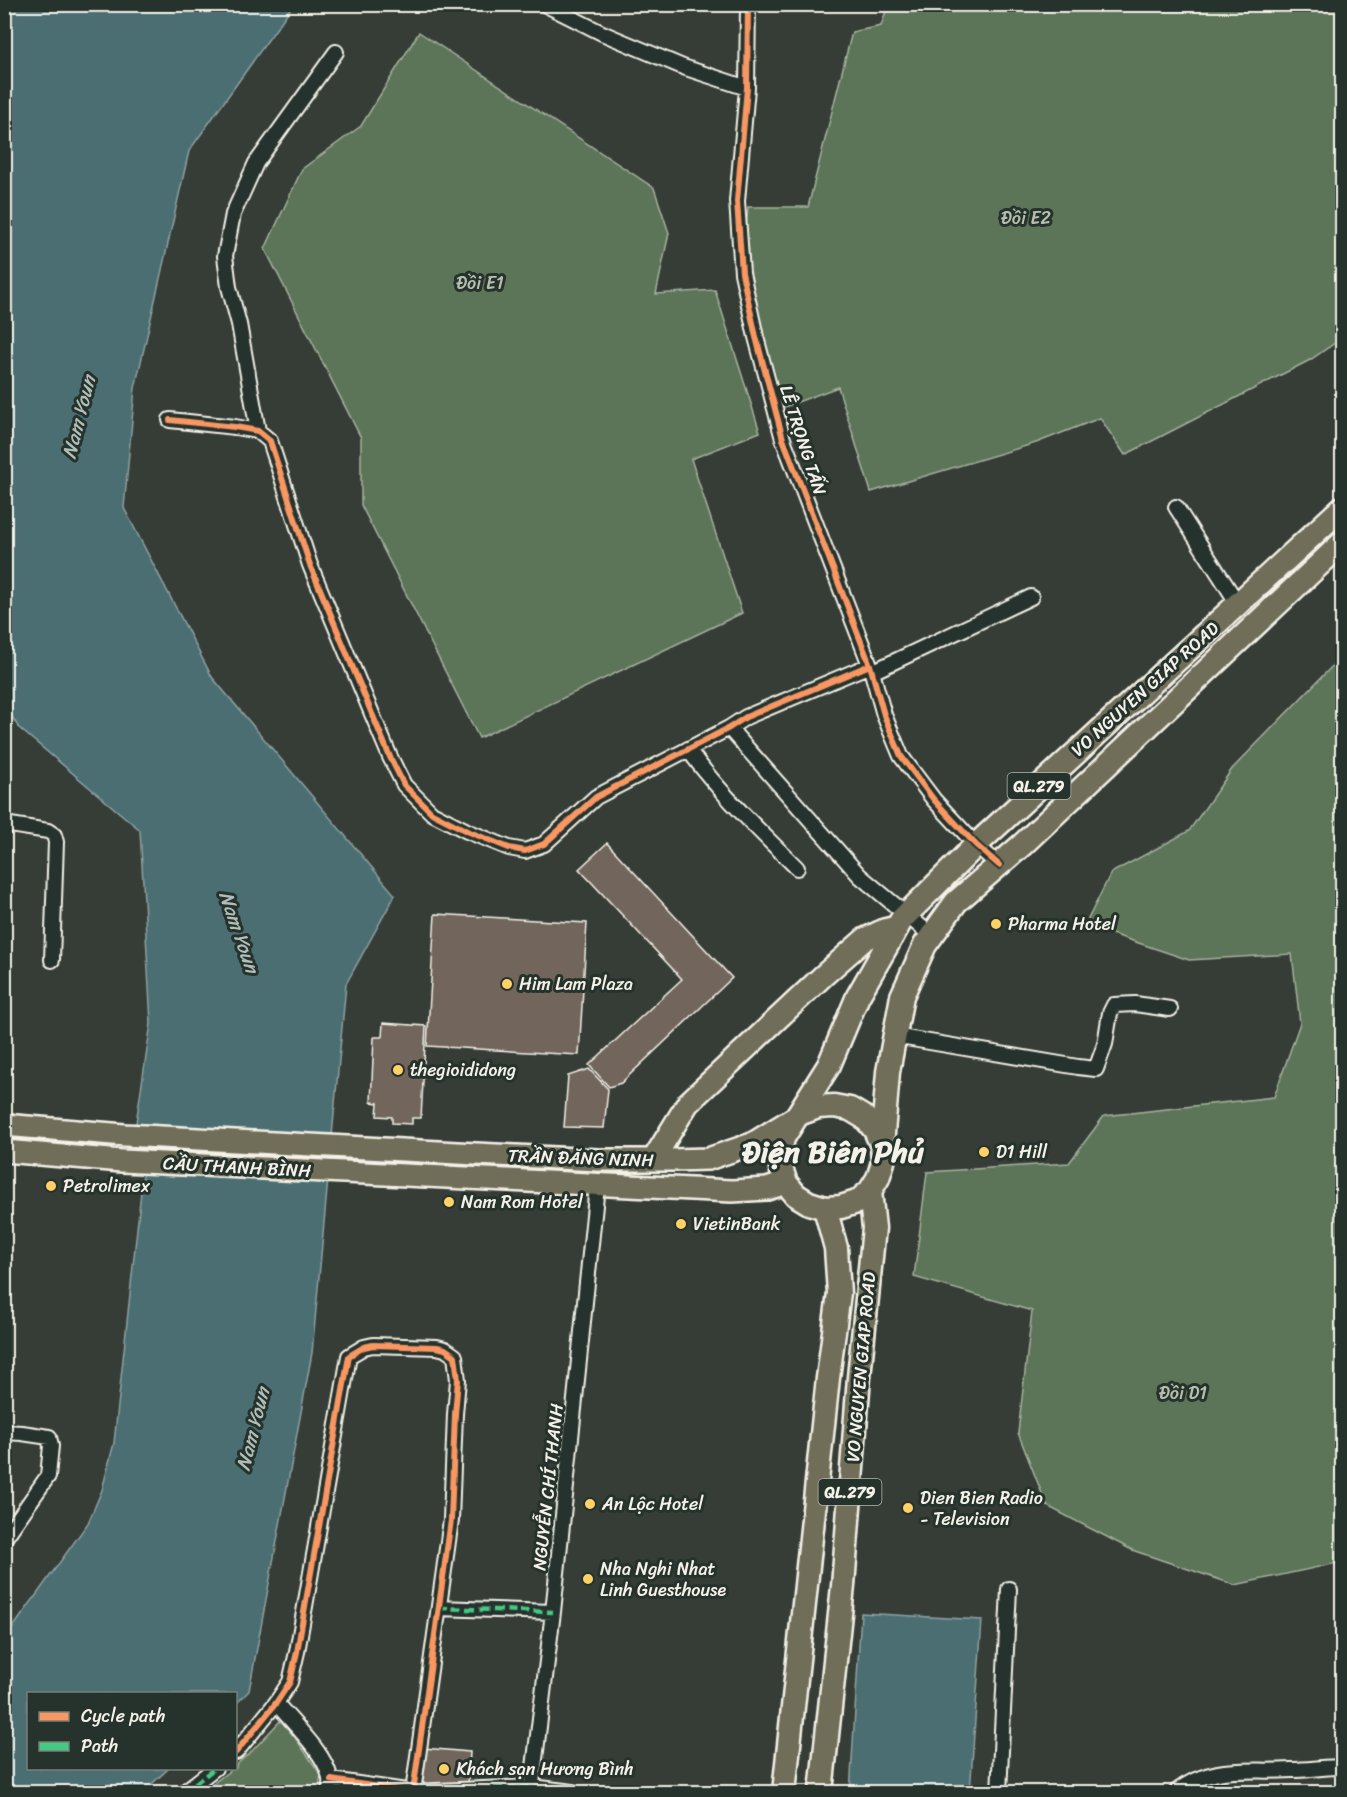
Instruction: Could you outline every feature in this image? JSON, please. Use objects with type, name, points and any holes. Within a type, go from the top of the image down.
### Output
[{"type":"highway","name":"VO NGUYEN GIAP ROAD","points":[[800,1114],[829,1065],[858,996],[901,921],[976,844],[1342,508]]},
{"type":"highway","name":"VO NGUYEN GIAP ROAD","points":[[882,1146],[888,1072],[902,996],[925,945],[956,902],[999,865],[1342,543]]},
{"type":"highway","points":[[800,1114],[818,1107],[834,1106],[850,1109],[865,1118],[875,1130],[882,1146]]},
{"type":"highway","name":"QL.279","points":[[786,1183],[781,1168],[780,1153],[783,1138],[800,1114]]},
{"type":"highway","name":"QL.279","points":[[870,1191],[878,1178],[883,1162],[882,1146]]},
{"type":"highway","points":[[786,1183],[796,1195],[809,1203],[825,1208],[841,1207],[857,1202],[870,1191]]},
{"type":"highway","name":"VO NGUYEN GIAP ROAD","points":[[821,1792],[843,1586],[874,1228],[870,1191]]},
{"type":"highway","name":"VO NGUYEN GIAP ROAD","points":[[784,1792],[839,1293],[836,1248],[825,1208]]},
{"type":"main road","points":[[653,1160],[687,1103],[865,939],[901,921]]},
{"type":"main road","name":"TRẦN ĐĂNG NINH","points":[[351,1147],[599,1160],[708,1159],[752,1144],[800,1114]]},
{"type":"main road","name":"CẦU THANH BÌNH","points":[[4,1125],[125,1135],[351,1147]]},
{"type":"main road","name":"CẦU THANH BÌNH","points":[[4,1151],[122,1161],[351,1173]]},
{"type":"main road","points":[[597,1186],[599,1160]]},
{"type":"main road","name":"TRẦN ĐĂNG NINH","points":[[351,1173],[732,1191],[767,1189],[786,1183]]},
{"type":"street","points":[[544,4],[602,33],[673,63],[747,88]]},
{"type":"street","name":"LÊ TRỌNG TẤN","points":[[748,4],[747,88],[737,201],[742,273],[783,439],[871,668],[884,715],[901,756],[934,800],[999,865]]},
{"type":"street","points":[[258,431],[239,324],[229,287],[225,256],[233,214],[256,163],[336,52]]},
{"type":"street","points":[[170,420],[258,431],[270,441],[310,565],[390,757],[404,785],[432,813],[467,831],[509,848],[525,851],[544,844],[596,797],[746,717],[871,668],[1031,597]]},
{"type":"street","points":[[1176,507],[1238,604]]},
{"type":"street","points":[[729,728],[901,921],[932,936]]},
{"type":"street","points":[[688,749],[719,788],[796,868]]},
{"type":"street","points":[[4,824],[48,831],[54,835],[56,842],[52,960]]},
{"type":"street","points":[[894,1036],[1054,1064],[1096,1069],[1105,1044],[1110,1012],[1114,1005],[1135,1004],[1170,1009]]},
{"type":"street","name":"NGUYỄN CHÍ THANH","points":[[532,1790],[553,1612],[597,1186]]},
{"type":"street","points":[[237,1751],[290,1682],[349,1356],[364,1347],[374,1345],[437,1347],[455,1356],[458,1380],[454,1414],[451,1520],[413,1792]]},
{"type":"street","points":[[4,1432],[49,1437],[51,1446],[48,1476],[4,1539]]},
{"type":"street","points":[[999,1792],[1010,1589]]},
{"type":"street","points":[[439,1608],[553,1612]]},
{"type":"street","points":[[276,1703],[317,1750],[326,1765],[330,1786],[413,1792],[532,1790],[573,1792]]},
{"type":"street","points":[[1176,1792],[1202,1776],[1230,1771],[1290,1771],[1342,1767]]},
{"type":"street","points":[[184,1792],[212,1770]]},
{"type":"green space","name":"Đồi E2","points":[[890,4],[1342,5],[1342,338],[1310,360],[1125,455],[1100,418],[1036,443],[871,492],[838,387],[776,410],[742,273],[748,207],[808,207],[852,32],[881,26]]},
{"type":"green space","name":"Đồi E1","points":[[419,32],[654,188],[669,233],[656,294],[715,290],[760,432],[691,459],[742,613],[479,738],[361,505],[361,438],[265,249],[302,169],[361,126]]},
{"type":"green space","name":"Đồi D1","points":[[1342,656],[1342,1562],[1235,1585],[1132,1550],[1047,1506],[1018,1433],[1032,1311],[914,1277],[927,1172],[1069,1163],[1104,1116],[1274,1097],[1300,1023],[1292,954],[1189,960],[1085,925],[1111,873],[1189,831],[1232,769]]},
{"type":"green space","points":[[282,1719],[321,1775],[318,1792],[202,1792],[231,1770],[237,1770],[237,1764]]},
{"type":"water","name":"Nam Youn","points":[[5,5],[293,5],[189,151],[135,388],[124,508],[212,677],[395,895],[346,984],[312,1353],[249,1691],[237,1703],[237,1692],[27,1692],[27,1770],[167,1770],[143,1792],[5,1792],[4,1640],[88,1523],[102,1490],[114,1443],[143,1173],[136,1123],[151,1023],[140,830],[19,728],[5,706]]},
{"type":"water","points":[[861,1613],[982,1620],[970,1792],[850,1792]]},
{"type":"building","points":[[607,843],[732,978],[621,1083],[609,1087],[589,1065],[682,979],[579,869]]},
{"type":"building","name":"Him Lam Plaza","points":[[435,914],[587,923],[579,1055],[427,1046]]},
{"type":"building","name":"thegioididong","points":[[383,1023],[426,1026],[421,1118],[412,1118],[412,1124],[392,1123],[392,1117],[377,1116],[378,1103],[371,1102],[374,1037],[382,1037]]},
{"type":"building","points":[[589,1069],[608,1089],[604,1128],[564,1127],[568,1076]]},
{"type":"building","name":"Khách sạn Hương Bình","points":[[423,1748],[470,1752],[468,1786],[417,1788]]},
{"type":"marked path","points":[[439,1608],[553,1612]]},
{"type":"marked path","points":[[184,1792],[212,1770]]},
{"type":"marked path","points":[[413,1792],[532,1787],[573,1792]]},
{"type":"cycle path","points":[[748,4],[747,88],[737,201],[742,273],[783,439],[870,665],[884,715],[901,756],[934,800],[976,845],[999,865]]},
{"type":"cycle path","points":[[170,420],[258,431],[270,441],[310,565],[390,757],[404,785],[432,813],[467,831],[509,848],[525,851],[544,844],[596,797],[746,717],[870,665]]},
{"type":"cycle path","points":[[237,1751],[290,1682],[349,1356],[364,1347],[373,1345],[445,1349],[455,1356],[458,1380],[451,1520],[413,1792],[331,1780]]},
{"type":"place","name":"Pharma Hotel","points":[[996,924]]},
{"type":"place","name":"Him Lam Plaza","points":[[507,984]]},
{"type":"place","name":"thegioididong","points":[[398,1070]]},
{"type":"place","name":"D1 Hill","points":[[984,1152]]},
{"type":"place","name":"Petrolimex","points":[[51,1186]]},
{"type":"place","name":"Nam Rom Hotel","points":[[449,1202]]},
{"type":"place","name":"VietinBank","points":[[681,1224]]},
{"type":"place","name":"An Lộc Hotel","points":[[590,1504]]},
{"type":"place","name":"Dien Bien Radio - Television","points":[[908,1508]]},
{"type":"place","name":"Nha Nghi Nhat Linh Guesthouse","points":[[588,1579]]},
{"type":"place","name":"Khách sạn Hương Bình","points":[[444,1769]]},
{"type":"district","name":"Điện Biên Phủ","points":[[833,1152]]}]
